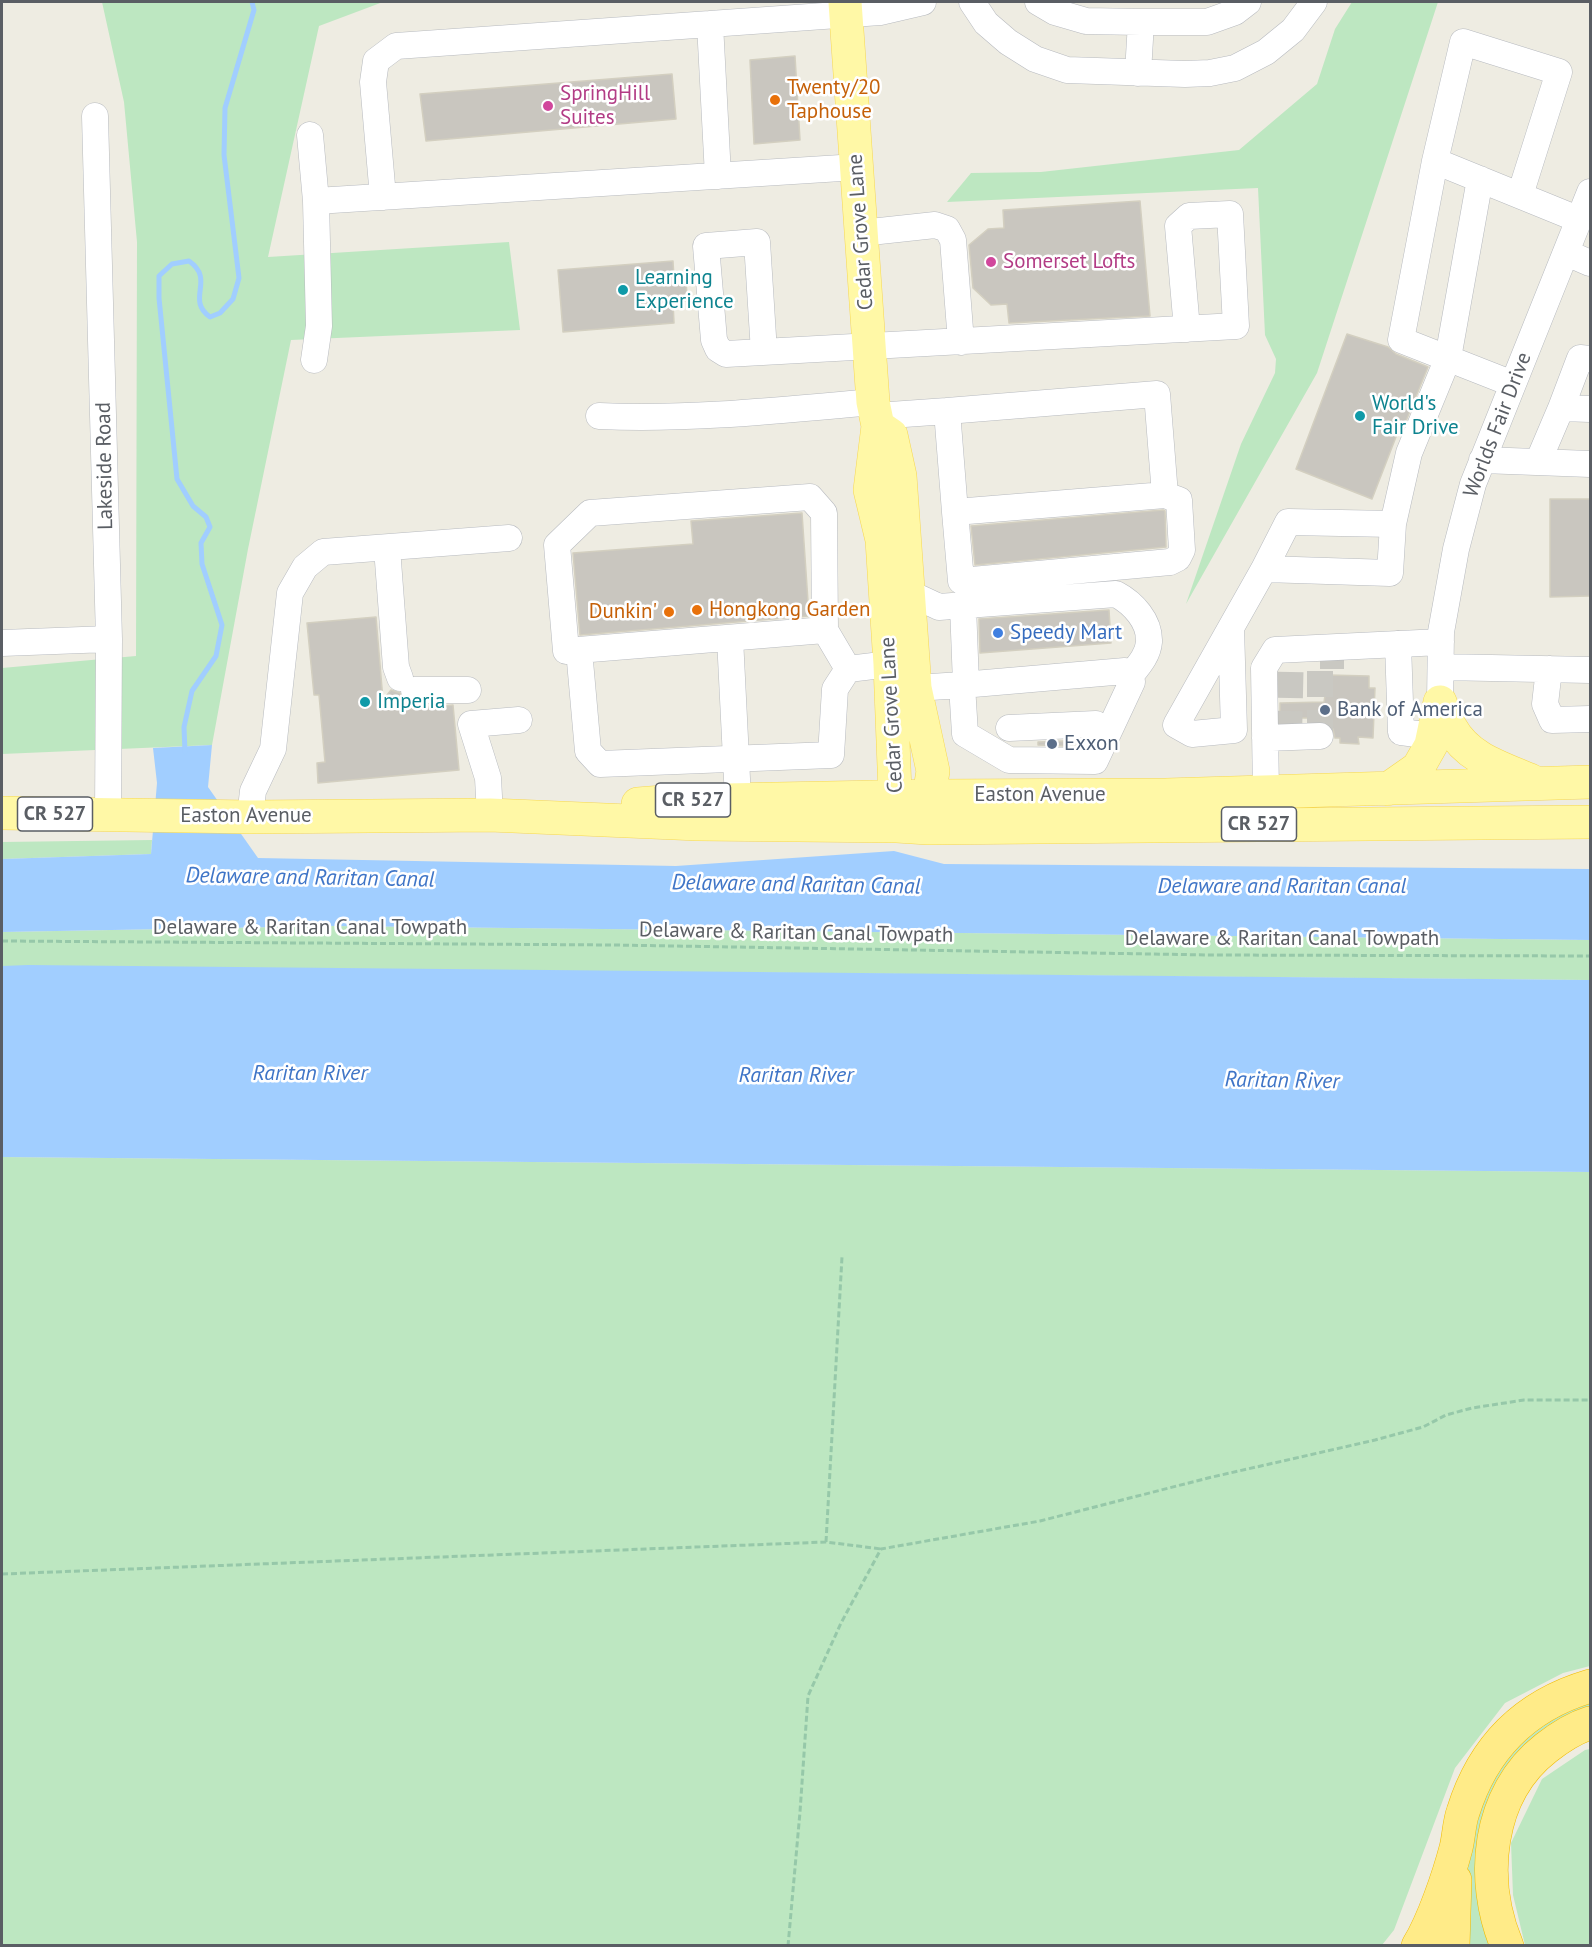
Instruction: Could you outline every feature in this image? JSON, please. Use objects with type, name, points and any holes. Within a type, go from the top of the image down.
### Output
[{"type":"highway","points":[[1453,1946],[1456,1848],[1462,1813],[1485,1763],[1500,1742],[1518,1724],[1551,1700],[1590,1686]]},
{"type":"highway","points":[[1507,1946],[1497,1918],[1491,1875],[1493,1844],[1500,1814],[1510,1790],[1524,1769],[1540,1752],[1561,1737],[1590,1723]]},
{"type":"highway","points":[[1418,1946],[1456,1848]]},
{"type":"main road","name":"Cedar Grove Lane","points":[[846,9],[869,346],[876,415],[870,489],[882,540],[896,812]]},
{"type":"main road","name":"Cedar Grove Lane","points":[[876,415],[891,435],[900,476],[915,688],[933,771],[929,795],[928,828]]},
{"type":"main road","points":[[1388,789],[1418,768],[1431,745],[1440,702]]},
{"type":"main road","points":[[1440,702],[1450,727],[1467,750],[1477,757],[1539,784]]},
{"type":"main road","name":"Easton Avenue","points":[[2,813],[249,817],[490,815],[698,824],[896,812],[929,795],[1266,792],[1590,782]]},
{"type":"main road","name":"Easton Avenue","points":[[490,815],[675,801],[738,799],[896,812],[928,828],[1590,822]]},
{"type":"street","points":[[383,197],[373,82],[376,61],[396,46],[710,24],[846,9],[880,12],[923,2]]},
{"type":"street","points":[[972,2],[986,23],[1008,42],[1035,59],[1067,70],[1185,74],[1235,68],[1266,52],[1293,30],[1314,2]]},
{"type":"street","points":[[1038,2],[1055,12],[1086,21],[1141,22],[1207,22],[1235,12],[1248,2]]},
{"type":"street","points":[[1138,73],[1141,22]]},
{"type":"street","points":[[710,24],[718,176]]},
{"type":"street","points":[[1514,384],[1401,340],[1435,161],[1463,42],[1559,72],[1520,195]]},
{"type":"street","name":"Lakeside Road","points":[[96,116],[109,639],[108,815]]},
{"type":"street","points":[[310,135],[316,201],[319,326],[314,360]]},
{"type":"street","points":[[1435,161],[1580,220]]},
{"type":"street","points":[[316,201],[857,167]]},
{"type":"street","points":[[1264,569],[1390,573],[1393,524],[1409,453],[1448,358],[1480,179]]},
{"type":"street","name":"Worlds Fair Drive","points":[[1440,702],[1441,632],[1456,549],[1473,484],[1590,192]]},
{"type":"street","points":[[764,352],[961,342],[1187,329],[1236,326],[1230,214],[1190,216],[1178,226],[1187,329]]},
{"type":"street","points":[[861,233],[935,225],[947,229],[953,240],[961,342]]},
{"type":"street","points":[[1567,253],[1590,263]]},
{"type":"street","points":[[1538,462],[1580,358],[1590,359]]},
{"type":"street","points":[[599,416],[646,418],[732,414],[876,415],[1157,393],[1165,495]]},
{"type":"street","points":[[1561,408],[1590,409]]},
{"type":"street","points":[[947,411],[955,512],[961,581],[1170,562],[1178,558],[1182,550],[1179,500],[1165,495],[955,512]]},
{"type":"street","points":[[1482,460],[1590,464]]},
{"type":"street","points":[[825,630],[566,651],[557,545],[590,513],[810,497],[824,513],[825,630],[848,669]]},
{"type":"street","points":[[1231,628],[1288,522],[1393,524]]},
{"type":"street","points":[[249,817],[253,791],[273,749],[290,593],[305,567],[323,552],[509,538]]},
{"type":"street","points":[[387,548],[396,667],[407,684],[468,690]]},
{"type":"street","points":[[909,593],[939,607],[1116,594],[1128,601],[1137,610],[1148,632],[1149,643],[1144,658],[1131,675],[1132,682],[1096,749]]},
{"type":"street","points":[[963,606],[966,734],[1096,749]]},
{"type":"street","points":[[730,638],[738,799]]},
{"type":"street","points":[[2,643],[109,639]]},
{"type":"street","points":[[1398,644],[1401,732],[1433,736]]},
{"type":"street","points":[[1266,792],[1264,668],[1275,650],[1398,644],[1441,654],[1549,669],[1590,670]]},
{"type":"street","points":[[579,650],[588,751],[600,764],[831,755],[835,689],[848,669]]},
{"type":"street","points":[[848,669],[890,664]]},
{"type":"street","points":[[1549,669],[1545,704],[1552,720],[1590,719]]},
{"type":"street","points":[[915,688],[1125,671],[1131,675]]},
{"type":"street","points":[[490,815],[488,778],[471,724],[519,720]]},
{"type":"street","points":[[1009,740],[1096,724],[1093,795]]},
{"type":"street","points":[[1265,738],[1320,736]]},
{"type":"street","points":[[1009,740],[1009,796]]},
{"type":"path","name":"Delaware & Raritan Canal Towpath","points":[[2,941],[603,945],[1210,955],[1590,956]]},
{"type":"path","points":[[826,1542],[842,1257]]},
{"type":"path","points":[[2,1574],[826,1542],[881,1549],[1040,1521],[1208,1478],[1375,1440],[1422,1427],[1446,1415],[1472,1408],[1524,1400],[1590,1400]]},
{"type":"path","points":[[788,1946],[808,1696],[841,1623],[881,1549]]},
{"type":"green space","points":[[102,2],[383,2],[319,26],[268,257],[509,242],[520,330],[291,340],[248,549],[212,745],[2,754],[2,668],[136,656],[137,242],[124,102]]},
{"type":"green space","points":[[1352,2],[1438,2],[1317,373],[1186,604],[1241,444],[1275,373],[1276,359],[1265,335],[1258,188],[947,202],[971,173],[1041,172],[1239,150],[1317,84],[1335,29]]},
{"type":"green space","points":[[152,840],[151,854],[2,859],[2,842]]},
{"type":"green space","points":[[332,926],[1590,940],[1590,980],[2,966],[2,932]]},
{"type":"green space","points":[[2,1157],[1590,1172],[1590,1666],[1563,1673],[1505,1703],[1455,1768],[1394,1930],[1382,1945],[2,1946]]},
{"type":"green space","points":[[1590,1698],[1590,1713],[1516,1762],[1494,1945],[1463,1946],[1468,1840],[1492,1773],[1529,1729]]},
{"type":"green space","points":[[1590,1749],[1590,1945],[1525,1945],[1513,1895],[1511,1843],[1542,1779],[1585,1750]]},
{"type":"water","name":"Delaware and Raritan Canal","points":[[212,745],[208,787],[258,858],[676,866],[894,851],[944,864],[1590,869],[1590,940],[332,926],[2,932],[2,859],[151,854],[157,783],[153,748]]},
{"type":"water","name":"Raritan River","points":[[2,966],[1590,980],[1590,1172],[2,1157]]},
{"type":"building","name":"Twenty/20 Taphouse","points":[[795,56],[800,140],[754,144],[750,60]]},
{"type":"building","name":"SpringHill Suites","points":[[672,74],[676,119],[426,141],[420,94]]},
{"type":"building","name":"Somerset Lofts","points":[[1140,201],[1150,316],[1009,323],[1007,304],[991,305],[973,288],[969,245],[988,229],[1004,228],[1003,210]]},
{"type":"building","name":"Learning Experience","points":[[673,261],[674,278],[686,277],[687,301],[673,302],[674,323],[563,332],[558,270]]},
{"type":"building","name":"World's Fair Drive","points":[[1347,334],[1388,347],[1396,354],[1428,367],[1406,421],[1401,424],[1372,499],[1296,469]]},
{"type":"building","points":[[1550,499],[1590,499],[1590,596],[1550,597]]},
{"type":"building","points":[[1165,511],[1166,547],[975,565],[971,526]]},
{"type":"building","points":[[802,513],[809,616],[580,635],[573,553],[693,544],[691,521]]},
{"type":"building","points":[[1109,610],[1111,643],[980,653],[979,619]]},
{"type":"building","name":"Imperia","points":[[376,617],[383,700],[391,690],[400,693],[405,701],[398,710],[453,705],[459,770],[318,783],[317,763],[325,762],[319,695],[314,695],[307,623]]},
{"type":"building","name":"Bank of America","points":[[1328,675],[1369,676],[1369,688],[1375,688],[1373,738],[1358,737],[1359,744],[1340,743],[1340,738],[1335,738],[1333,729],[1326,722],[1326,718],[1280,718],[1280,703],[1324,702]]},
{"type":"building","points":[[1064,741],[1064,746],[1038,745],[1038,742]]},
{"type":"waterway","points":[[185,752],[184,727],[192,691],[216,656],[222,625],[202,564],[201,543],[210,527],[206,517],[193,506],[177,479],[159,298],[159,276],[172,264],[189,261],[197,268],[200,275],[200,303],[210,317],[220,313],[233,299],[239,278],[224,155],[225,108],[254,10],[252,2]]},
{"type":"tunnel","points":[[1289,737],[1291,649]]},
{"type":"tunnel","points":[[1320,736],[1320,656],[1349,656]]},
{"type":"place","name":"Twenty/20 Taphouse","points":[[775,100]]},
{"type":"place","name":"SpringHill Suites","points":[[548,106]]},
{"type":"place","name":"Somerset Lofts","points":[[991,262]]},
{"type":"place","name":"Learning Experience","points":[[623,290]]},
{"type":"place","name":"World's Fair Drive","points":[[1360,416]]},
{"type":"place","name":"Hongkong Garden","points":[[697,610]]},
{"type":"place","name":"Dunkin'","points":[[669,612]]},
{"type":"place","name":"Speedy Mart","points":[[998,633]]},
{"type":"place","name":"Imperia","points":[[365,702]]},
{"type":"place","name":"Bank of America","points":[[1325,710]]},
{"type":"place","name":"Exxon","points":[[1052,744]]}]
